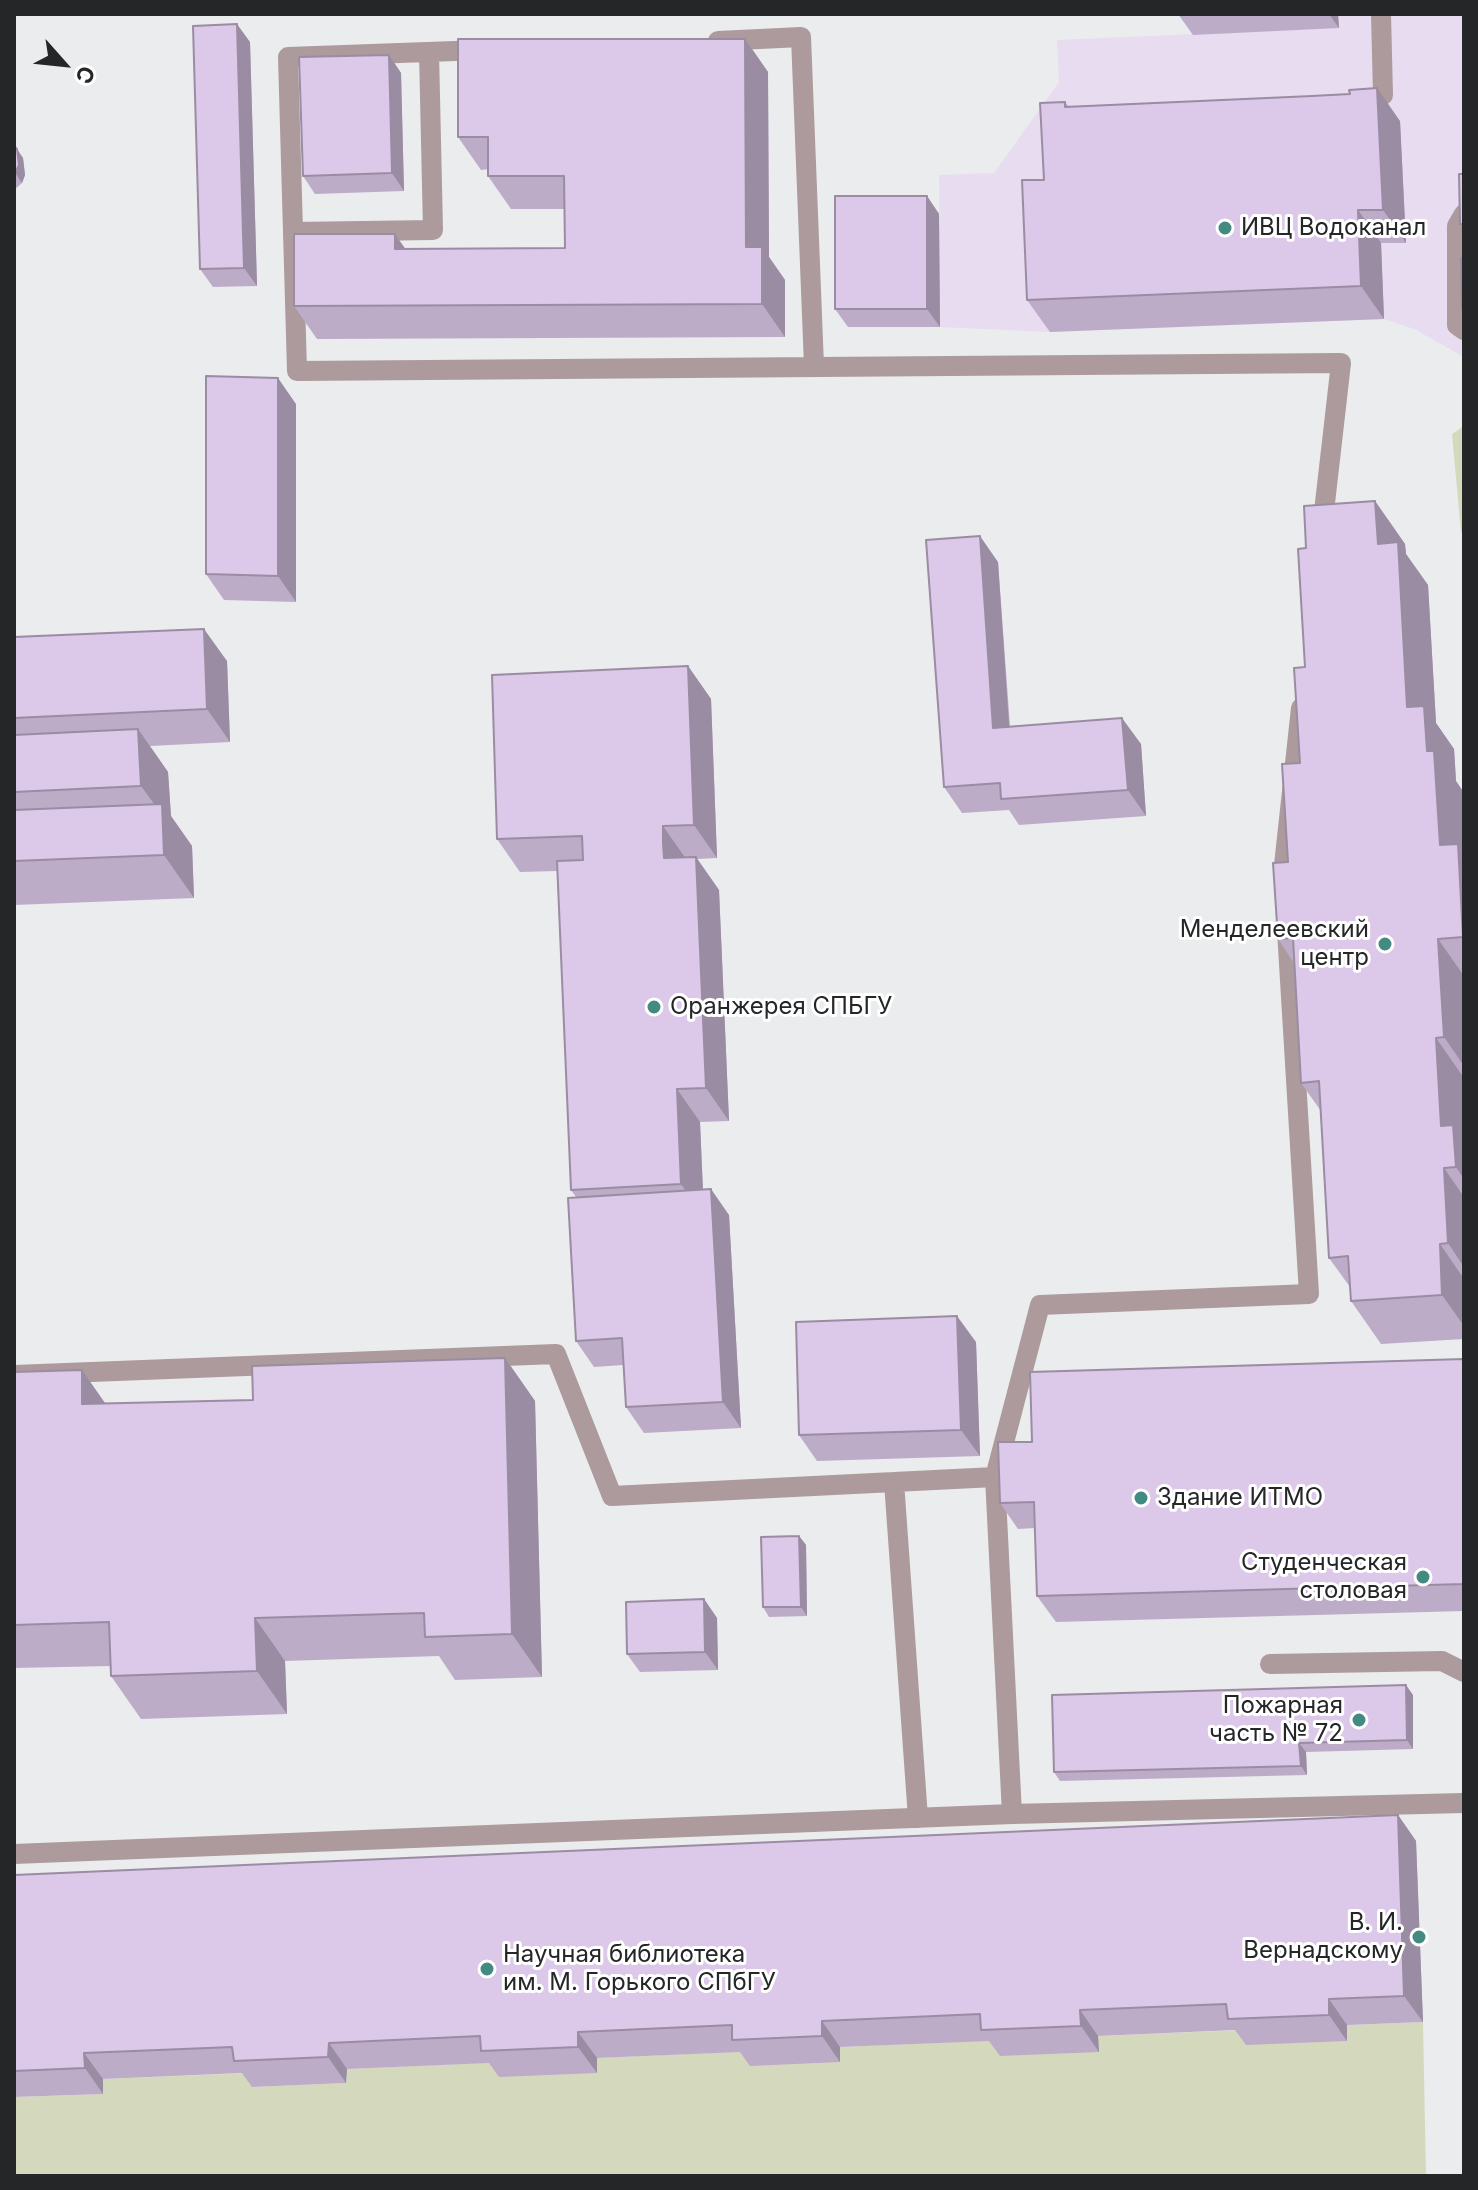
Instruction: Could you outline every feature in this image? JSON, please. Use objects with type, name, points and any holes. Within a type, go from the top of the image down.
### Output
[{"type":"lane","points":[[1381,14],[1383,95]]},
{"type":"lane","points":[[692,42],[801,37],[814,366]]},
{"type":"lane","points":[[507,49],[288,57],[297,371],[1341,363],[1319,551]]},
{"type":"lane","points":[[293,232],[433,230],[429,52]]},
{"type":"lane","points":[[1464,214],[1457,226],[1457,325],[1464,330]]},
{"type":"lane","points":[[1012,1814],[995,1477],[1040,1305],[1309,1294],[1284,865],[1303,692]]},
{"type":"lane","points":[[14,1375],[556,1354],[612,1496],[995,1477]]},
{"type":"lane","points":[[894,1482],[918,1818]]},
{"type":"lane","points":[[1270,1664],[1442,1661],[1464,1672]]},
{"type":"lane","points":[[14,1854],[1012,1814],[1464,1803]]},
{"type":"shaded area","points":[[1338,14],[1464,14],[1464,357],[1414,329],[1384,319],[1050,332],[940,327],[939,175],[994,173],[1059,82],[1057,40],[1338,28]]},
{"type":"green space","points":[[1464,426],[1464,533],[1461,532],[1452,434]]},
{"type":"green space","points":[[1423,2022],[1426,2176],[14,2176],[14,2097],[103,2094],[103,2079],[251,2073],[252,2087],[346,2083],[347,2069],[498,2062],[597,2072],[597,2058],[998,2040],[1098,2052],[1098,2036],[1244,2030],[1347,2041],[1347,2025]]},
{"type":"building","points":[[237,24],[244,268],[200,269],[193,26]]},
{"type":"building","points":[[458,39],[745,39],[746,247],[762,247],[762,304],[294,306],[294,234],[395,234],[395,249],[565,248],[564,176],[488,176],[488,137],[458,137]]},
{"type":"building","points":[[389,55],[392,173],[303,176],[299,57]]},
{"type":"building","name":"ИВЦ Водоканал","points":[[1377,88],[1383,210],[1358,210],[1361,286],[1027,300],[1022,180],[1044,180],[1040,103],[1065,102],[1065,107],[1350,94],[1349,90]]},
{"type":"building","points":[[14,146],[19,165],[14,175]]},
{"type":"building","points":[[1459,174],[1464,174],[1464,224],[1460,224]]},
{"type":"building","points":[[835,196],[927,196],[927,309],[835,309]]},
{"type":"building","points":[[1461,258],[1464,258],[1464,309],[1462,309]]},
{"type":"building","points":[[206,376],[278,378],[278,576],[206,574]]},
{"type":"building","name":"Менделеевский центр","points":[[1375,501],[1378,544],[1398,542],[1407,707],[1424,706],[1427,751],[1434,751],[1440,845],[1458,844],[1463,937],[1438,939],[1444,1037],[1436,1038],[1441,1126],[1453,1125],[1456,1167],[1444,1168],[1448,1243],[1440,1244],[1442,1295],[1351,1301],[1348,1256],[1329,1258],[1319,1081],[1301,1083],[1293,938],[1278,939],[1273,863],[1288,862],[1282,764],[1300,763],[1294,668],[1305,667],[1298,549],[1306,548],[1304,506]]},
{"type":"building","points":[[980,536],[993,728],[1122,718],[1128,790],[1001,799],[1000,783],[944,787],[926,540]]},
{"type":"building","points":[[204,629],[207,709],[14,718],[14,637]]},
{"type":"building","name":"Оранжерея СПБГУ","points":[[688,666],[694,825],[663,826],[663,843],[664,858],[696,857],[706,1088],[677,1089],[681,1184],[571,1190],[557,861],[583,860],[582,836],[497,839],[492,675]]},
{"type":"building","points":[[138,729],[141,786],[14,792],[14,735]]},
{"type":"building","points":[[162,804],[164,855],[14,861],[14,810]]},
{"type":"building","points":[[711,1189],[723,1402],[626,1407],[622,1338],[576,1341],[568,1198]]},
{"type":"building","points":[[957,1316],[961,1430],[799,1435],[796,1322]]},
{"type":"building","points":[[505,1358],[512,1634],[425,1637],[424,1613],[255,1618],[257,1671],[111,1676],[109,1622],[14,1625],[14,1372],[82,1370],[82,1404],[253,1400],[252,1366]]},
{"type":"building","points":[[1464,1359],[1464,1584],[1037,1596],[1034,1502],[1000,1503],[998,1442],[1032,1442],[1030,1372]]},
{"type":"building","points":[[799,1536],[801,1607],[763,1607],[761,1537]]},
{"type":"building","points":[[704,1599],[705,1652],[627,1654],[626,1602]]},
{"type":"building","points":[[1406,1685],[1407,1740],[1299,1743],[1301,1766],[1054,1772],[1052,1695]]},
{"type":"building","points":[[1398,1815],[1404,1996],[1329,1999],[1329,2015],[1228,2019],[1226,2004],[1080,2010],[1081,2026],[981,2030],[980,2014],[822,2021],[822,2036],[732,2040],[732,2025],[578,2032],[578,2047],[481,2051],[480,2036],[329,2043],[328,2057],[234,2061],[232,2047],[84,2053],[85,2068],[14,2071],[14,1875]]},
{"type":"place","name":"ИВЦ Водоканал","points":[[1225,228]]},
{"type":"place","name":"Менделеевский центр","points":[[1385,944]]},
{"type":"place","name":"Оранжерея СПБГУ","points":[[654,1007]]},
{"type":"place","name":"Здание ИТМО","points":[[1141,1498]]},
{"type":"place","name":"Студенческая столовая","points":[[1423,1577]]},
{"type":"place","name":"Пожарная часть № 72","points":[[1359,1720]]},
{"type":"place","name":"В. И. Вернадскому","points":[[1419,1937]]},
{"type":"place","name":"Научная библиотека им. М. Горького СПбГУ","points":[[487,1969]]}]
